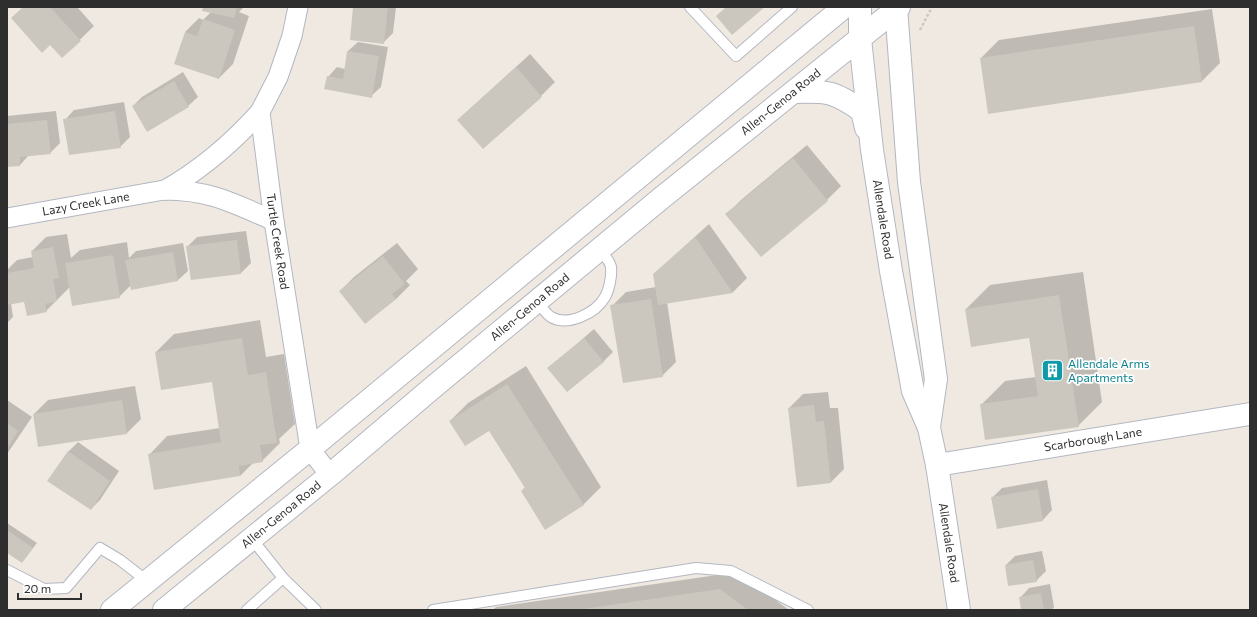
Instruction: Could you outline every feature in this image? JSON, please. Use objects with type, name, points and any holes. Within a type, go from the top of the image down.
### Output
[{"type":"main road","points":[[112,610],[310,449],[844,7]]},
{"type":"main road","name":"Allendale Road","points":[[860,7],[860,39],[872,150],[891,271],[913,391],[929,428],[937,465],[959,610]]},
{"type":"main road","name":"Allendale Road","points":[[897,8],[909,182],[936,379],[929,428]]},
{"type":"main road","name":"Allen-Genoa Road","points":[[164,610],[330,476],[537,301],[897,8]]},
{"type":"main road","points":[[794,92],[819,92],[835,94],[862,111],[872,150]]},
{"type":"main road","points":[[579,227],[598,251]]},
{"type":"main road","name":"Scarborough Lane","points":[[937,465],[1250,414]]},
{"type":"street","points":[[260,112],[278,77],[292,36],[298,7]]},
{"type":"street","name":"Lazy Creek Lane","points":[[164,190],[191,175],[219,154],[260,112]]},
{"type":"street","name":"Turtle Creek Road","points":[[260,112],[274,221],[310,449],[330,476]]},
{"type":"street","name":"Lazy Creek Lane","points":[[7,218],[164,190],[187,190],[219,196],[274,221]]},
{"type":"lane","points":[[690,7],[736,56],[792,7]]},
{"type":"lane","points":[[537,301],[550,316],[559,320],[573,319],[591,312],[605,297],[611,276],[611,266],[598,251]]},
{"type":"lane","points":[[252,539],[283,578],[316,610]]},
{"type":"lane","points":[[7,570],[44,589],[66,588],[100,548],[120,560],[147,581]]},
{"type":"lane","points":[[433,610],[696,568],[731,571],[808,610]]},
{"type":"lane","points":[[247,610],[283,578]]},
{"type":"path","points":[[915,30],[920,31],[932,7]]},
{"type":"building","points":[[23,7],[50,7],[81,41],[62,58],[50,45],[42,53],[11,18]]},
{"type":"building","points":[[203,7],[237,7],[234,18],[202,11]]},
{"type":"building","points":[[353,7],[388,7],[384,44],[350,40]]},
{"type":"building","points":[[726,7],[765,7],[732,35],[716,16]]},
{"type":"building","points":[[203,19],[235,30],[219,79],[174,64],[185,32],[197,36]]},
{"type":"building","points":[[1194,26],[1202,82],[988,114],[980,58]]},
{"type":"building","points":[[347,51],[379,56],[372,98],[324,89],[327,76],[343,79]]},
{"type":"building","points":[[516,67],[542,97],[483,149],[457,120]]},
{"type":"building","points":[[174,81],[189,107],[147,132],[132,106]]},
{"type":"building","points":[[115,111],[121,148],[69,155],[63,119]]},
{"type":"building","points":[[47,120],[51,154],[20,157],[20,166],[7,167],[7,124]]},
{"type":"building","points":[[793,158],[828,201],[761,257],[725,214]]},
{"type":"building","points":[[695,237],[733,293],[658,305],[653,274]]},
{"type":"building","points":[[237,240],[241,274],[191,280],[186,246]]},
{"type":"building","points":[[53,247],[59,278],[53,279],[57,301],[45,304],[47,312],[27,316],[24,302],[7,305],[7,273],[34,268],[31,251]]},
{"type":"building","points":[[173,252],[178,281],[131,290],[125,260]]},
{"type":"building","points":[[113,255],[120,298],[72,306],[65,263]]},
{"type":"building","points":[[383,256],[405,284],[392,294],[396,299],[365,324],[339,291]]},
{"type":"building","name":"Allendale Arms Apartments","points":[[1059,295],[1079,427],[985,440],[980,404],[1038,396],[1029,338],[971,347],[965,309]]},
{"type":"building","points":[[651,299],[663,377],[623,383],[610,305]]},
{"type":"building","points":[[242,338],[248,375],[266,372],[277,443],[260,445],[263,462],[239,466],[240,476],[154,490],[148,454],[221,442],[212,382],[161,390],[155,352]]},
{"type":"building","points":[[584,338],[604,362],[567,392],[547,368]]},
{"type":"building","points":[[507,384],[584,505],[545,530],[521,491],[525,488],[489,431],[465,446],[449,421]]},
{"type":"building","points":[[122,400],[127,434],[38,447],[33,414]]},
{"type":"building","points":[[814,405],[816,422],[824,421],[831,483],[797,487],[788,408]]},
{"type":"building","points":[[7,423],[18,431],[7,449]]},
{"type":"building","points":[[68,451],[110,481],[91,510],[47,481]]},
{"type":"building","points":[[1038,489],[1043,521],[997,529],[991,497]]},
{"type":"building","points":[[7,530],[33,548],[22,563],[7,553]]},
{"type":"building","points":[[1033,560],[1037,582],[1008,586],[1005,565]]},
{"type":"building","points":[[720,589],[748,610],[583,610],[583,609]]},
{"type":"building","points":[[1041,593],[1044,610],[1021,610],[1019,597]]},
{"type":"place","name":"Allendale Arms Apartments","points":[[1052,371]]}]
